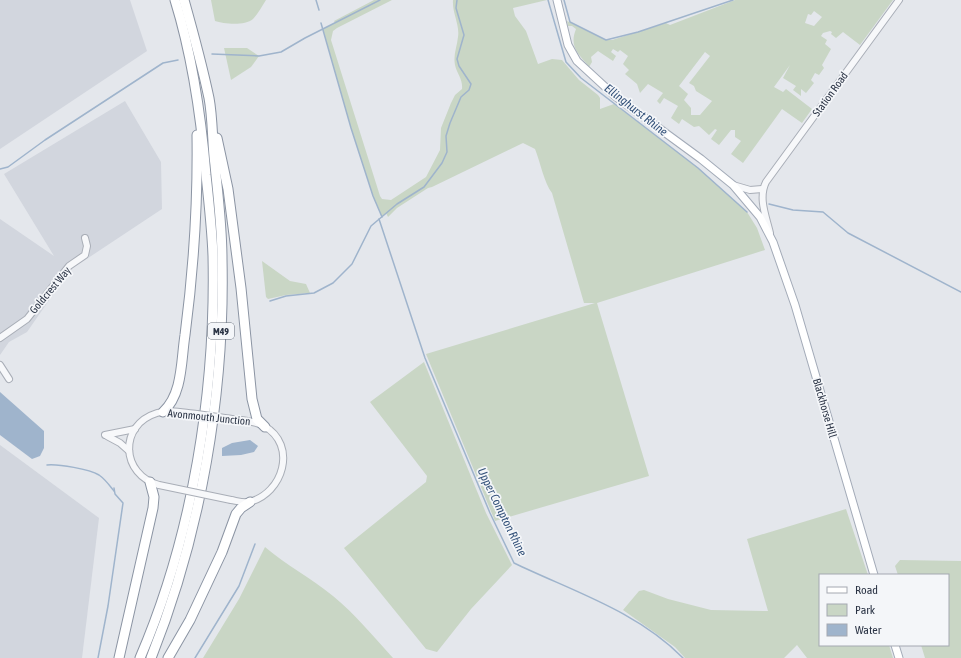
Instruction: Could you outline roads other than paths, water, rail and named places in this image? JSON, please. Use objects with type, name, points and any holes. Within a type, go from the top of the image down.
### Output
[{"type":"highway","name":"M49","points":[[140,658],[168,580],[189,505],[202,431],[209,369],[213,302],[212,243],[203,142],[194,74],[175,0]]},
{"type":"highway","name":"M49","points":[[184,0],[209,99],[228,189],[241,288],[252,399],[257,419],[265,427]]},
{"type":"highway","name":"M49","points":[[163,412],[173,399],[179,381],[194,264],[198,200],[194,74]]},
{"type":"highway","name":"M49","points":[[151,658],[177,583],[197,507],[210,434],[218,370],[222,303],[222,259],[219,196],[209,99]]},
{"type":"highway","points":[[119,658],[153,508],[155,484]]},
{"type":"highway","points":[[168,658],[190,620],[222,552],[236,514],[241,508],[250,502]]},
{"type":"main road","name":"Blackhorse Hill","points":[[557,0],[568,45],[577,61],[589,74],[732,185],[760,217],[773,242],[795,305],[874,574]]},
{"type":"main road","points":[[895,646],[899,658]]},
{"type":"street","name":"Station Road","points":[[762,189],[772,173],[899,0]]},
{"type":"street","points":[[732,185],[750,190],[762,189],[762,198],[773,242]]},
{"type":"street","name":"Goldcrest Way","points":[[0,344],[2,337],[27,319],[69,266],[85,255],[87,246],[85,238]]},
{"type":"street","points":[[0,365],[9,379],[0,376]]},
{"type":"street","name":"Avonmouth Junction","points":[[135,429],[150,416],[163,412],[197,414],[256,422],[265,427],[277,439],[282,449],[284,458],[282,473],[271,490],[250,502]]},
{"type":"street","points":[[129,451],[120,443],[105,435],[135,429]]},
{"type":"street","points":[[135,429],[131,436],[129,451],[136,470],[155,484],[231,500],[250,502]]},
{"type":"water","points":[[0,392],[44,431],[44,448],[40,456],[32,459],[0,435]]},
{"type":"water","points":[[250,440],[258,446],[254,452],[241,455],[222,456],[222,448],[232,443]]},
{"type":"waterway","points":[[316,0],[319,10]]},
{"type":"waterway","points":[[212,54],[259,56],[281,52],[305,38],[380,0]]},
{"type":"waterway","points":[[270,301],[286,296],[314,293],[333,283],[352,264],[371,226],[397,204],[424,187],[442,163],[447,152],[446,136],[450,123],[461,97],[469,90],[471,84],[459,66],[457,59],[464,35],[456,8],[457,0]]},
{"type":"waterway","name":"Ellinghurst Rhine","points":[[548,0],[566,62],[581,78],[698,168],[747,212]]},
{"type":"waterway","points":[[564,0],[570,22],[606,40],[638,32],[733,0]]},
{"type":"waterway","points":[[321,23],[351,128],[373,196],[382,217]]},
{"type":"waterway","points":[[0,169],[8,167],[45,140],[163,63],[178,60]]},
{"type":"waterway","points":[[769,204],[793,210],[823,212],[848,233],[961,292]]},
{"type":"waterway","name":"Upper Compton Rhine","points":[[379,219],[425,358],[490,513],[514,563],[603,603],[625,615],[645,627],[683,658]]},
{"type":"waterway","points":[[47,465],[74,467],[94,473],[103,478],[114,491]]},
{"type":"waterway","points":[[98,658],[108,606],[123,503],[115,494],[114,488]]},
{"type":"waterway","points":[[195,658],[239,586],[255,544]]}]
